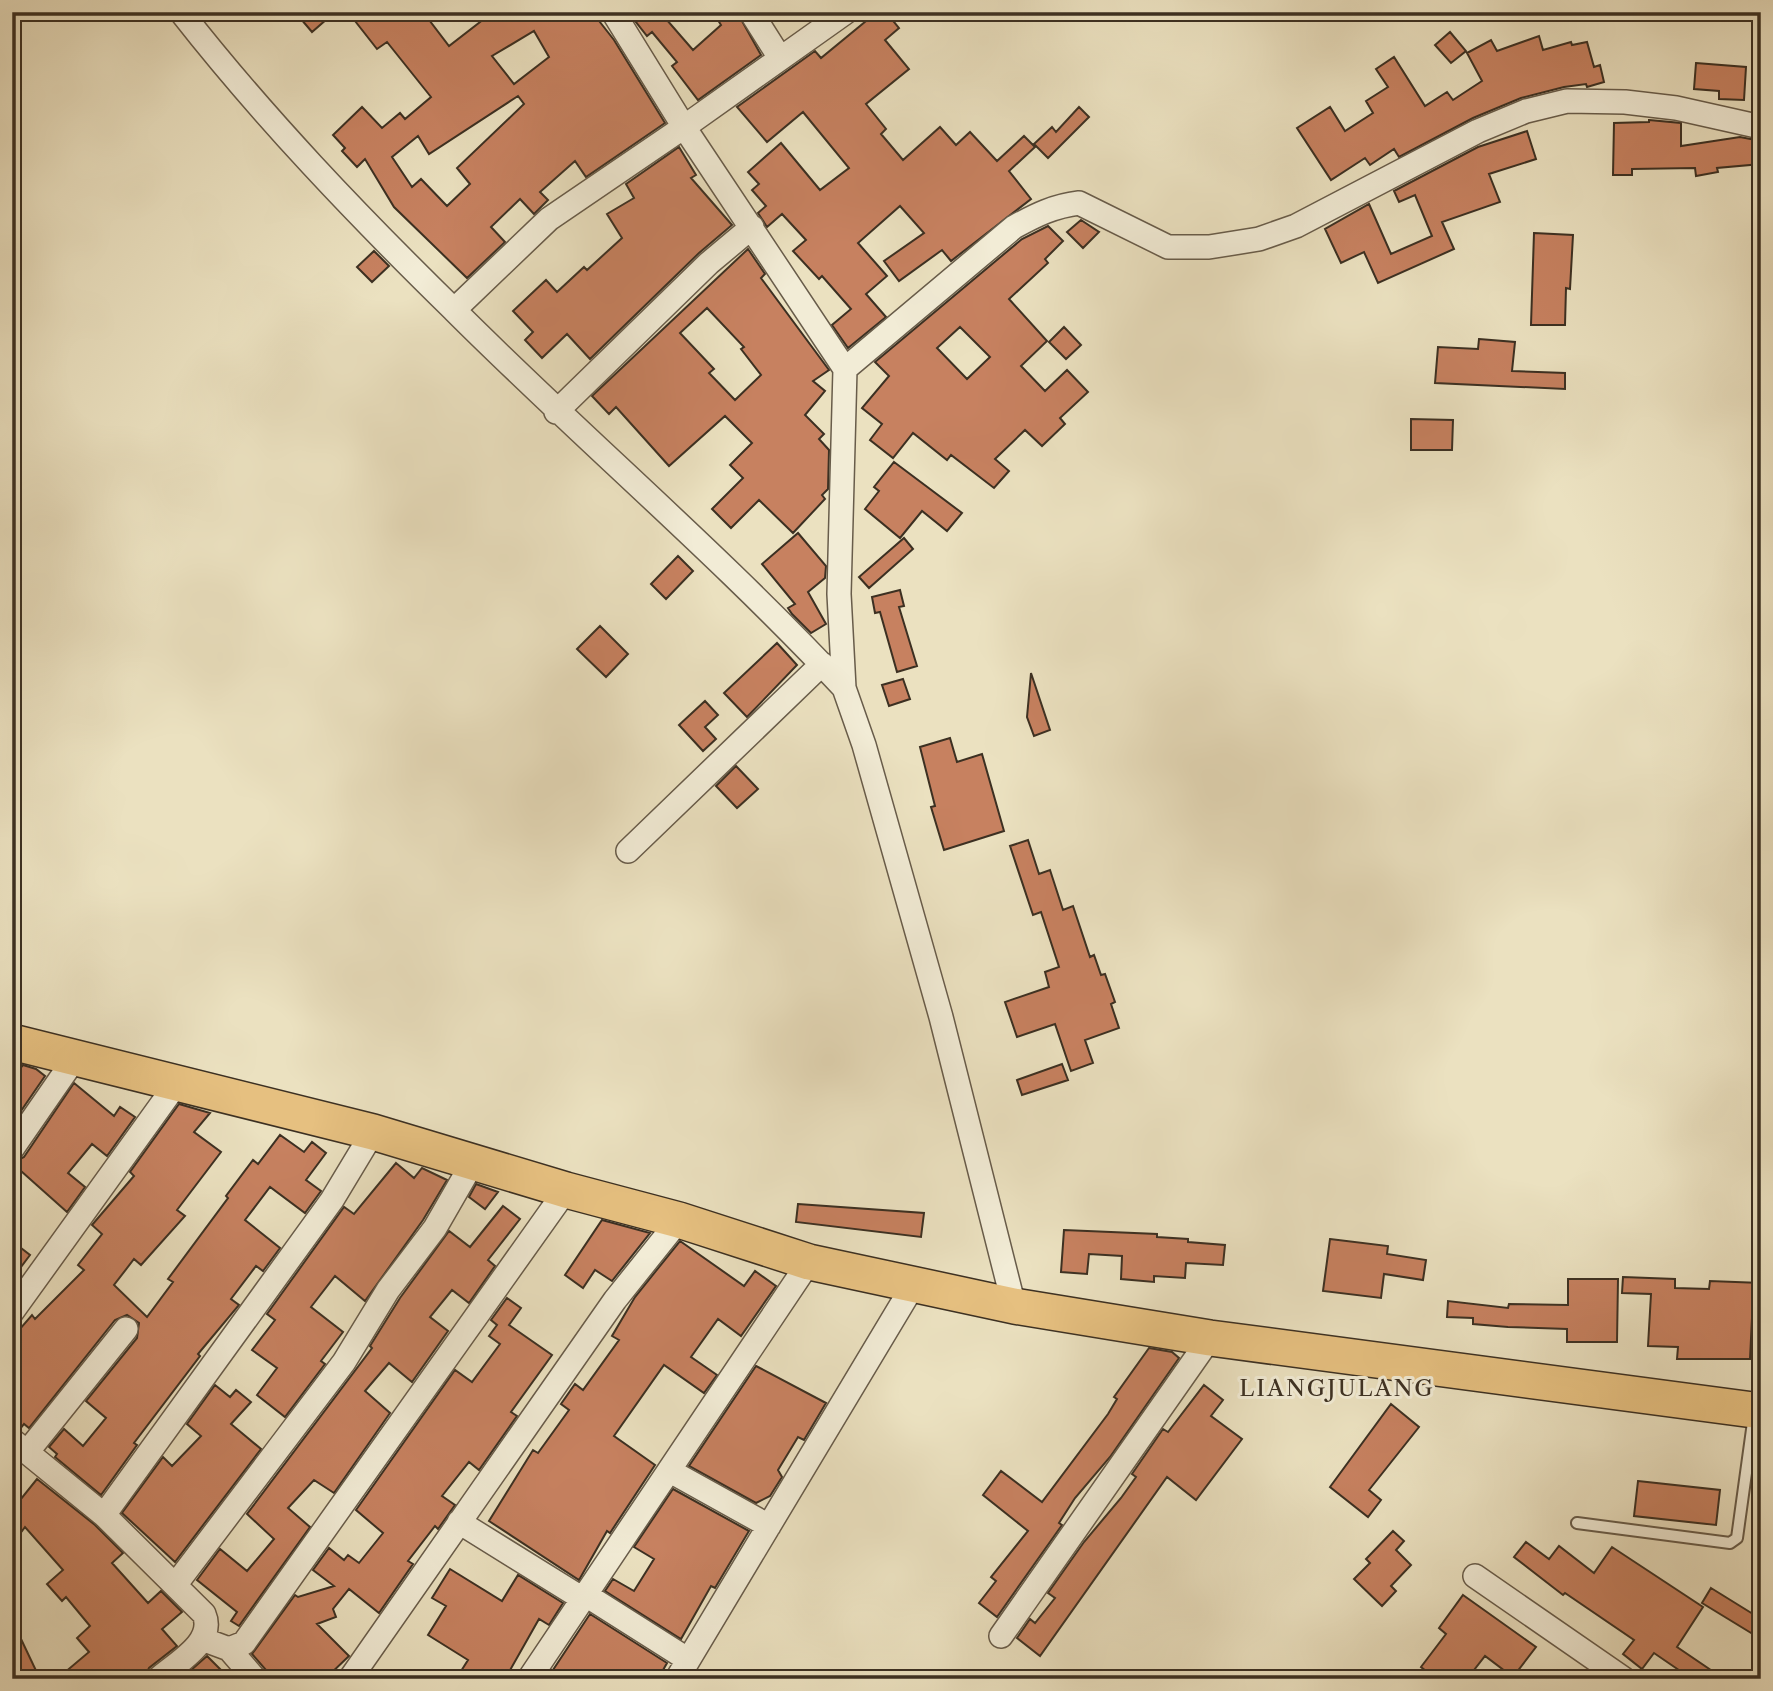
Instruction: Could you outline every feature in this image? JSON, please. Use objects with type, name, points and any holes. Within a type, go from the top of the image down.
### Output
[{"type":"main road","points":[[12,1042],[373,1132],[566,1190],[679,1220],[809,1262],[1014,1306],[1210,1338],[1758,1411]]},
{"type":"street","points":[[181,12],[212,52],[365,223],[556,412],[770,608],[844,688]]},
{"type":"street","points":[[613,12],[684,127],[845,369],[839,594],[844,688],[864,745],[941,1017],[1014,1306]]},
{"type":"street","points":[[751,12],[780,58]]},
{"type":"street","points":[[454,310],[549,219],[846,12]]},
{"type":"street","points":[[845,369],[1014,227],[1044,210],[1079,203],[1168,247],[1209,247],[1259,239],[1296,226],[1478,131],[1526,111],[1567,101],[1625,102],[1676,108],[1761,127]]},
{"type":"street","points":[[556,412],[709,263],[752,227]]},
{"type":"street","points":[[628,851],[822,664]]},
{"type":"street","points":[[12,1149],[75,1058]]},
{"type":"street","points":[[12,1312],[177,1083]]},
{"type":"street","points":[[104,1515],[332,1200],[373,1132]]},
{"type":"street","points":[[176,1584],[344,1362],[388,1290],[435,1228],[472,1162]]},
{"type":"street","points":[[229,1649],[244,1643],[566,1190]]},
{"type":"street","points":[[350,1679],[615,1300],[679,1220]]},
{"type":"street","points":[[529,1679],[809,1262]]},
{"type":"street","points":[[459,1522],[585,1597],[682,1669],[914,1284]]},
{"type":"street","points":[[126,1329],[20,1446],[104,1515],[204,1614],[208,1621],[202,1639],[158,1679]]},
{"type":"street","points":[[1001,1636],[1210,1338]]},
{"type":"street","points":[[670,1471],[769,1526]]},
{"type":"street","points":[[1475,1576],[1624,1679]]},
{"type":"street","points":[[202,1639],[229,1649],[255,1679]]},
{"type":"lane","points":[[1577,1522],[1730,1543],[1737,1538],[1758,1411]]},
{"type":"building","points":[[295,12],[335,12],[312,32]]},
{"type":"building","points":[[348,12],[423,12],[449,46],[493,12],[514,12],[518,19],[530,12],[592,12],[614,40],[665,123],[586,177],[575,161],[540,192],[548,200],[534,214],[520,199],[491,227],[505,242],[467,278],[394,207],[365,159],[357,167],[342,151],[345,148],[333,135],[362,107],[382,128],[400,113],[405,119],[431,97],[387,42],[377,49]],"holes":[[[534,31],[549,57],[514,84],[492,56]],[[518,96],[524,104],[457,168],[470,184],[447,206],[421,179],[412,187],[392,157],[418,136],[429,154]]]},
{"type":"building","points":[[647,12],[660,12],[693,50],[721,25],[713,12],[737,12],[761,55],[698,100],[672,66],[677,62],[652,32],[647,36],[636,22]]},
{"type":"building","points":[[877,12],[886,12],[899,28],[885,40],[909,69],[866,104],[886,129],[881,134],[903,160],[940,127],[956,145],[970,132],[997,161],[1024,136],[1035,147],[1009,171],[1031,199],[951,261],[942,250],[899,281],[884,261],[924,233],[900,206],[858,243],[887,276],[866,294],[886,317],[848,348],[832,325],[851,309],[822,276],[819,279],[793,251],[806,240],[782,214],[767,227],[758,213],[766,206],[752,190],[759,184],[748,172],[781,143],[820,190],[849,168],[803,112],[767,142],[737,107],[815,51],[821,58]]},
{"type":"building","points":[[1450,32],[1466,51],[1451,63],[1435,45]]},
{"type":"building","points":[[1539,36],[1543,50],[1571,42],[1572,45],[1587,42],[1594,67],[1600,65],[1604,82],[1587,87],[1586,84],[1564,87],[1521,98],[1473,118],[1399,157],[1394,149],[1370,165],[1365,158],[1331,180],[1297,128],[1330,107],[1345,131],[1373,113],[1366,101],[1388,87],[1376,69],[1394,57],[1425,106],[1447,92],[1453,100],[1482,81],[1467,53],[1491,40],[1497,51]]},
{"type":"building","points":[[1696,63],[1746,67],[1744,100],[1719,99],[1719,91],[1694,89]]},
{"type":"building","points":[[1079,107],[1089,117],[1048,158],[1034,144],[1052,127],[1056,132]]},
{"type":"building","points":[[1649,120],[1681,123],[1681,146],[1740,137],[1761,141],[1761,164],[1717,168],[1718,172],[1696,176],[1695,168],[1632,169],[1632,175],[1613,175],[1614,123]]},
{"type":"building","points":[[1527,131],[1536,159],[1489,174],[1500,202],[1442,222],[1454,249],[1378,283],[1364,252],[1341,263],[1325,229],[1369,204],[1391,254],[1432,236],[1415,195],[1399,202],[1394,191],[1478,147]]},
{"type":"building","points":[[679,147],[696,175],[691,178],[732,225],[699,253],[590,359],[567,334],[542,358],[525,340],[533,332],[513,311],[546,280],[557,292],[584,267],[587,270],[622,238],[607,214],[634,198],[626,184]]},
{"type":"building","points":[[1081,220],[1099,232],[1083,248],[1067,232]]},
{"type":"building","points":[[1048,226],[1063,241],[1045,259],[1048,263],[1009,299],[1047,341],[1021,366],[1045,391],[1067,370],[1088,392],[1060,418],[1065,424],[1042,446],[1025,430],[995,459],[1009,471],[994,488],[951,455],[947,460],[913,433],[893,458],[870,440],[882,424],[862,408],[889,376],[875,362],[1022,239]],"holes":[[[960,327],[990,357],[967,379],[937,348]]]},
{"type":"building","points":[[1534,233],[1573,235],[1570,289],[1566,288],[1565,325],[1531,325]]},
{"type":"building","points":[[748,249],[765,274],[761,278],[829,370],[813,381],[825,391],[805,415],[824,434],[819,439],[829,450],[828,489],[822,495],[825,499],[793,533],[759,500],[731,528],[712,509],[743,478],[730,465],[752,443],[725,416],[669,466],[616,407],[609,414],[592,396]],"holes":[[[707,308],[744,347],[741,349],[761,375],[735,400],[709,373],[714,369],[680,333]]]},
{"type":"building","points":[[374,251],[389,266],[372,282],[357,267]]},
{"type":"building","points":[[1064,327],[1081,345],[1066,359],[1049,342]]},
{"type":"building","points":[[1479,339],[1515,342],[1512,371],[1565,373],[1565,389],[1435,383],[1438,347],[1478,349]]},
{"type":"building","points":[[1411,419],[1453,420],[1452,450],[1411,450]]},
{"type":"building","points":[[894,462],[962,513],[947,531],[922,511],[900,538],[865,509],[879,491],[874,487]]},
{"type":"building","points":[[798,533],[826,566],[825,578],[808,592],[826,624],[811,633],[792,614],[788,608],[795,604],[762,564]]},
{"type":"building","points":[[904,538],[913,549],[869,588],[859,577]]},
{"type":"building","points":[[678,556],[693,571],[666,599],[651,584]]},
{"type":"building","points":[[900,590],[904,606],[899,607],[917,666],[897,672],[880,612],[875,613],[872,597]]},
{"type":"building","points":[[600,626],[628,654],[606,677],[577,649]]},
{"type":"building","points":[[777,643],[797,665],[747,717],[724,693]]},
{"type":"building","points":[[1031,673],[1050,730],[1034,736],[1027,717]]},
{"type":"building","points":[[903,679],[910,699],[889,706],[882,685]]},
{"type":"building","points":[[705,701],[718,715],[705,727],[716,739],[703,751],[679,725]]},
{"type":"building","points":[[950,738],[957,762],[982,754],[1004,831],[944,850],[931,807],[935,806],[920,747]]},
{"type":"building","points":[[736,766],[758,789],[737,808],[716,786]]},
{"type":"building","points":[[1028,840],[1039,874],[1050,870],[1063,910],[1073,906],[1090,957],[1094,955],[1101,975],[1105,974],[1115,1002],[1111,1004],[1119,1028],[1085,1040],[1093,1063],[1071,1071],[1055,1024],[1017,1037],[1005,1002],[1049,987],[1045,972],[1059,967],[1041,912],[1033,915],[1010,846]]},
{"type":"building","points":[[1062,1064],[1068,1080],[1022,1095],[1017,1080]]},
{"type":"building","points":[[23,1065],[36,1069],[45,1076],[12,1124],[12,1078]]},
{"type":"building","points":[[74,1083],[114,1116],[120,1107],[135,1117],[107,1156],[92,1144],[68,1173],[85,1187],[67,1212],[12,1163],[24,1157]]},
{"type":"building","points":[[179,1104],[210,1113],[194,1132],[221,1152],[177,1210],[185,1216],[141,1265],[134,1259],[114,1285],[147,1317],[173,1282],[168,1279],[228,1198],[226,1196],[253,1160],[258,1164],[280,1135],[304,1152],[312,1142],[326,1153],[306,1180],[321,1191],[305,1213],[270,1187],[245,1220],[280,1248],[263,1271],[256,1266],[231,1299],[239,1305],[198,1354],[200,1356],[134,1443],[137,1445],[101,1495],[55,1457],[57,1454],[49,1447],[64,1429],[83,1446],[106,1418],[86,1401],[137,1338],[139,1323],[127,1315],[115,1320],[29,1428],[24,1424],[20,1429],[12,1426],[12,1338],[32,1315],[35,1319],[84,1270],[78,1265],[102,1234],[92,1225],[134,1176],[130,1172]]},
{"type":"building","points":[[396,1163],[414,1178],[422,1168],[447,1180],[423,1220],[365,1301],[335,1276],[311,1307],[343,1332],[321,1361],[325,1364],[285,1417],[257,1395],[277,1368],[252,1350],[275,1320],[267,1314],[344,1207],[354,1214]]},
{"type":"building","points":[[476,1184],[498,1192],[485,1209],[469,1197]]},
{"type":"building","points":[[798,1204],[924,1213],[921,1237],[796,1222]]},
{"type":"building","points":[[503,1206],[520,1219],[488,1260],[495,1266],[469,1303],[452,1290],[430,1317],[448,1331],[412,1382],[389,1363],[365,1391],[390,1413],[334,1493],[314,1480],[288,1508],[310,1527],[239,1626],[231,1621],[237,1612],[197,1580],[220,1549],[247,1571],[274,1539],[247,1514],[372,1348],[370,1346],[400,1298],[449,1231],[470,1247]]},
{"type":"building","points":[[602,1220],[650,1233],[612,1281],[595,1270],[583,1288],[565,1275]]},
{"type":"building","points":[[1064,1230],[1157,1234],[1157,1237],[1225,1245],[1223,1265],[1186,1263],[1185,1278],[1154,1276],[1154,1282],[1121,1279],[1122,1256],[1089,1254],[1087,1274],[1061,1272]]},
{"type":"building","points":[[1330,1239],[1388,1246],[1387,1254],[1426,1260],[1423,1280],[1384,1274],[1381,1298],[1323,1291]]},
{"type":"building","points":[[12,1241],[30,1255],[12,1279]]},
{"type":"building","points":[[680,1241],[744,1286],[755,1271],[776,1286],[741,1336],[718,1319],[691,1357],[717,1375],[704,1393],[664,1365],[614,1436],[655,1465],[610,1533],[607,1531],[579,1580],[489,1521],[533,1450],[538,1453],[569,1410],[561,1404],[575,1384],[583,1390],[619,1340],[612,1336],[635,1297]]},
{"type":"building","points":[[1623,1277],[1675,1279],[1675,1288],[1709,1289],[1710,1281],[1761,1283],[1761,1299],[1753,1298],[1750,1359],[1677,1359],[1678,1347],[1648,1346],[1651,1294],[1622,1293]]},
{"type":"building","points":[[1568,1279],[1618,1279],[1617,1342],[1567,1342],[1567,1329],[1473,1324],[1473,1318],[1447,1317],[1448,1301],[1508,1308],[1509,1304],[1568,1305]]},
{"type":"building","points":[[507,1298],[521,1308],[509,1325],[552,1355],[511,1412],[517,1416],[479,1470],[469,1462],[442,1496],[455,1505],[438,1529],[435,1526],[408,1561],[413,1564],[379,1613],[349,1589],[333,1609],[336,1617],[317,1624],[349,1656],[325,1679],[269,1679],[266,1670],[252,1654],[295,1595],[298,1597],[334,1586],[313,1570],[329,1548],[344,1560],[348,1555],[359,1563],[383,1533],[356,1510],[455,1370],[472,1382],[500,1344],[489,1336],[497,1325],[491,1320]]},
{"type":"building","points":[[1149,1348],[1172,1352],[1179,1358],[1110,1457],[1075,1498],[1059,1523],[1062,1525],[997,1617],[979,1603],[996,1581],[991,1577],[1028,1531],[983,1495],[1001,1471],[1042,1502],[1108,1414],[1117,1399],[1114,1397]]},
{"type":"building","points":[[756,1366],[826,1403],[804,1440],[798,1437],[778,1470],[782,1477],[770,1496],[756,1503],[689,1466]]},
{"type":"building","points":[[215,1385],[230,1397],[236,1390],[251,1402],[231,1424],[261,1449],[175,1562],[122,1513],[163,1457],[172,1466],[201,1436],[187,1424]]},
{"type":"building","points":[[1204,1385],[1223,1400],[1211,1416],[1242,1439],[1196,1500],[1167,1477],[1040,1656],[1017,1638],[1030,1619],[1035,1623],[1055,1598],[1048,1593],[1084,1542],[1136,1477],[1132,1474],[1163,1429],[1168,1432]]},
{"type":"building","points":[[1391,1404],[1419,1427],[1369,1490],[1381,1500],[1368,1517],[1330,1487]]},
{"type":"building","points":[[37,1479],[95,1525],[123,1553],[112,1563],[148,1603],[161,1591],[182,1612],[162,1629],[177,1646],[149,1668],[144,1679],[57,1679],[89,1652],[77,1638],[90,1626],[66,1597],[62,1601],[47,1584],[63,1570],[25,1527],[22,1531],[12,1522],[12,1510]]},
{"type":"building","points":[[1638,1481],[1720,1490],[1716,1525],[1634,1516]]},
{"type":"building","points":[[673,1489],[749,1531],[715,1588],[711,1586],[681,1639],[605,1591],[613,1579],[634,1591],[654,1559],[634,1547]]},
{"type":"building","points":[[1393,1531],[1404,1541],[1396,1550],[1411,1565],[1391,1586],[1396,1591],[1382,1606],[1354,1579],[1370,1563],[1366,1559]]},
{"type":"building","points":[[1526,1542],[1549,1559],[1559,1546],[1594,1573],[1612,1547],[1703,1607],[1677,1647],[1724,1679],[1692,1679],[1654,1653],[1642,1669],[1623,1654],[1634,1640],[1565,1593],[1563,1595],[1514,1557]]},
{"type":"building","points":[[450,1569],[502,1601],[518,1575],[563,1603],[549,1625],[539,1619],[505,1679],[456,1679],[468,1660],[428,1635],[446,1606],[432,1598]]},
{"type":"building","points":[[1711,1588],[1761,1619],[1761,1639],[1702,1603]]},
{"type":"building","points":[[1463,1595],[1536,1647],[1513,1677],[1485,1656],[1467,1679],[1436,1679],[1421,1667],[1446,1634],[1439,1628]]},
{"type":"building","points":[[590,1614],[667,1663],[658,1679],[547,1679]]},
{"type":"building","points":[[12,1620],[40,1679],[16,1679],[12,1671]]},
{"type":"building","points":[[207,1656],[227,1676],[231,1672],[236,1679],[181,1679]]},
{"type":"district","name":"LIANGJULANG","points":[[1337,1388]]}]
